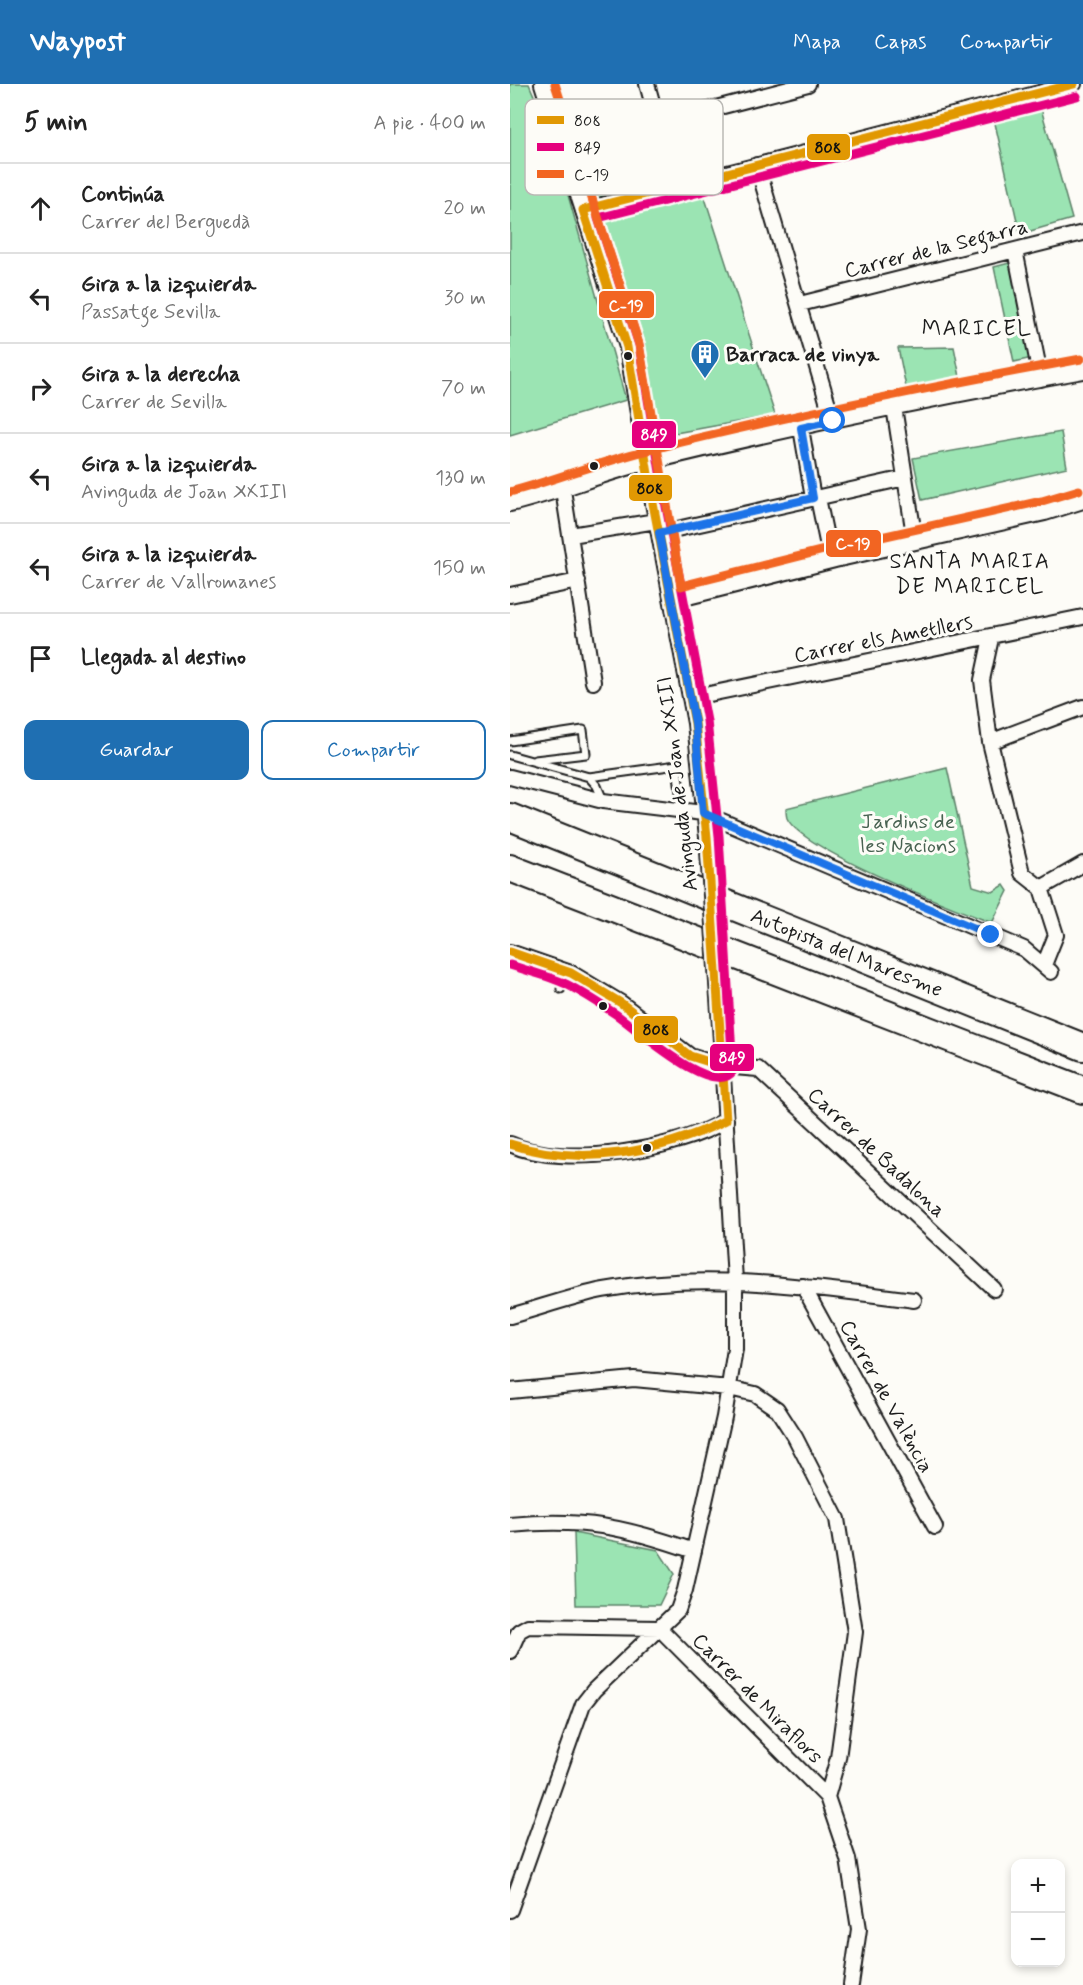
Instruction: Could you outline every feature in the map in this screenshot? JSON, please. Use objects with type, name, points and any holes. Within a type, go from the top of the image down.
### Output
[{"type":"highway","name":"Autopista del Maresme","points":[[510,817],[1083,1047]]},
{"type":"highway","name":"Autopista del Maresme","points":[[510,868],[1083,1090]]},
{"type":"highway","points":[[510,873],[616,908]]},
{"type":"street","name":"Avinguda de Joan XXIII","points":[[542,84],[549,99]]},
{"type":"street","points":[[647,84],[651,99]]},
{"type":"street","points":[[723,106],[808,84]]},
{"type":"street","points":[[723,174],[1074,84]]},
{"type":"street","points":[[757,165],[833,421]]},
{"type":"street","name":"Avinguda de Joan XXIII","points":[[510,1910],[577,1715],[594,1690],[678,1610],[694,1551],[729,1388],[735,1349],[735,1281],[721,1041],[707,837],[695,723],[657,527],[627,347],[580,195]]},
{"type":"street","points":[[583,210],[641,195]]},
{"type":"street","name":"Carrer de la Segarra","points":[[800,304],[1083,233]]},
{"type":"street","points":[[1015,250],[1041,379]]},
{"type":"street","points":[[510,504],[563,490],[646,462],[894,407],[1083,371]]},
{"type":"street","points":[[894,407],[915,541]]},
{"type":"street","points":[[801,428],[831,561]]},
{"type":"street","points":[[571,535],[657,527],[815,498],[905,478]]},
{"type":"street","points":[[563,490],[593,682]]},
{"type":"street","points":[[672,601],[915,541],[1045,513],[1083,501]]},
{"type":"street","points":[[510,595],[578,581]]},
{"type":"street","name":"Carrer els Ametllers","points":[[690,698],[991,638],[1083,617]]},
{"type":"street","points":[[510,777],[603,801],[703,813],[1024,949],[1048,969],[1056,934],[1041,888],[1022,873],[990,742],[982,680],[991,638]]},
{"type":"street","points":[[990,742],[1083,707]]},
{"type":"street","points":[[1041,888],[1083,864]]},
{"type":"street","name":"Carrer de Badalona","points":[[510,952],[571,974],[621,1003],[690,1056],[722,1066],[758,1069],[994,1289]]},
{"type":"street","points":[[510,1144],[545,1155],[576,1157],[607,1154],[688,1139],[709,1131],[726,1120]]},
{"type":"street","points":[[510,1317],[602,1290],[700,1281],[802,1286],[914,1300]]},
{"type":"street","name":"Carrer de València","points":[[802,1286],[935,1527]]},
{"type":"street","points":[[510,1391],[634,1379],[729,1388],[756,1394],[777,1409],[795,1437],[837,1519],[855,1632],[838,1758],[827,1797],[848,1859],[859,1929],[851,1985]]},
{"type":"street","points":[[510,1525],[591,1523],[621,1528],[694,1551]]},
{"type":"street","points":[[510,1651],[521,1629],[528,1626],[659,1628]]},
{"type":"street","name":"Carrer de Miraflors","points":[[659,1628],[827,1797]]},
{"type":"lane","points":[[510,741],[583,730],[586,754],[529,760]]},
{"type":"lane","points":[[510,755],[589,777],[677,765],[681,810]]},
{"type":"lane","points":[[589,777],[597,786],[603,801]]},
{"type":"lane","points":[[561,989],[571,974]]},
{"type":"green space","points":[[510,84],[529,84],[535,99],[525,99],[525,195],[568,195],[626,400],[510,435]]},
{"type":"green space","points":[[1040,105],[1072,219],[1020,234],[994,119]]},
{"type":"green space","points":[[591,195],[611,195],[593,200]]},
{"type":"green space","points":[[704,195],[775,415],[670,434],[654,452],[647,384],[595,223]]},
{"type":"green space","points":[[1017,261],[1037,357],[1014,362],[994,267]]},
{"type":"green space","points":[[954,347],[963,392],[909,402],[898,348]]},
{"type":"green space","points":[[1061,432],[1067,467],[922,500],[913,458]]},
{"type":"green space","name":"Jardins de les Nacions","points":[[947,768],[973,886],[993,892],[1004,885],[1008,891],[992,923],[914,892],[848,861],[798,831],[787,818],[786,808]]},
{"type":"green space","points":[[574,1533],[658,1550],[674,1574],[659,1605],[576,1605]]},
{"type":"transit line","name":"C-19","points":[[555,84],[560,99]]},
{"type":"transit line","name":"808","points":[[723,174],[1074,84]]},
{"type":"transit line","name":"849","points":[[723,186],[1077,96]]},
{"type":"transit line","name":"C-19","points":[[591,195],[639,344],[681,586],[832,548],[1042,501],[1079,490]]},
{"type":"transit line","name":"808","points":[[583,210],[641,195]]},
{"type":"transit line","name":"849","points":[[510,965],[553,978],[578,990],[692,1069],[709,1076],[723,1077],[733,1071],[719,836],[707,721],[664,496],[639,345],[598,218],[688,195]]},
{"type":"transit line","name":"808","points":[[510,1144],[564,1155],[620,1153],[675,1141],[726,1120],[707,837],[695,723],[652,498],[627,347],[583,210]]},
{"type":"transit line","name":"C-19","points":[[510,492],[628,455],[753,425],[1081,359]]},
{"type":"transit line","name":"808","points":[[510,952],[571,973],[621,1003],[690,1056],[722,1066]]},
{"type":"place","name":"Barraca de vinya","points":[[705,380]]},
{"type":"district","name":"MARICEL","points":[[977,327]]},
{"type":"district","name":"SANTA MARIA DE MARICEL","points":[[970,572]]},
{"type":"route","points":[[833,421],[801,428],[813,498],[659,533],[695,723],[703,813],[991,935]]}]
